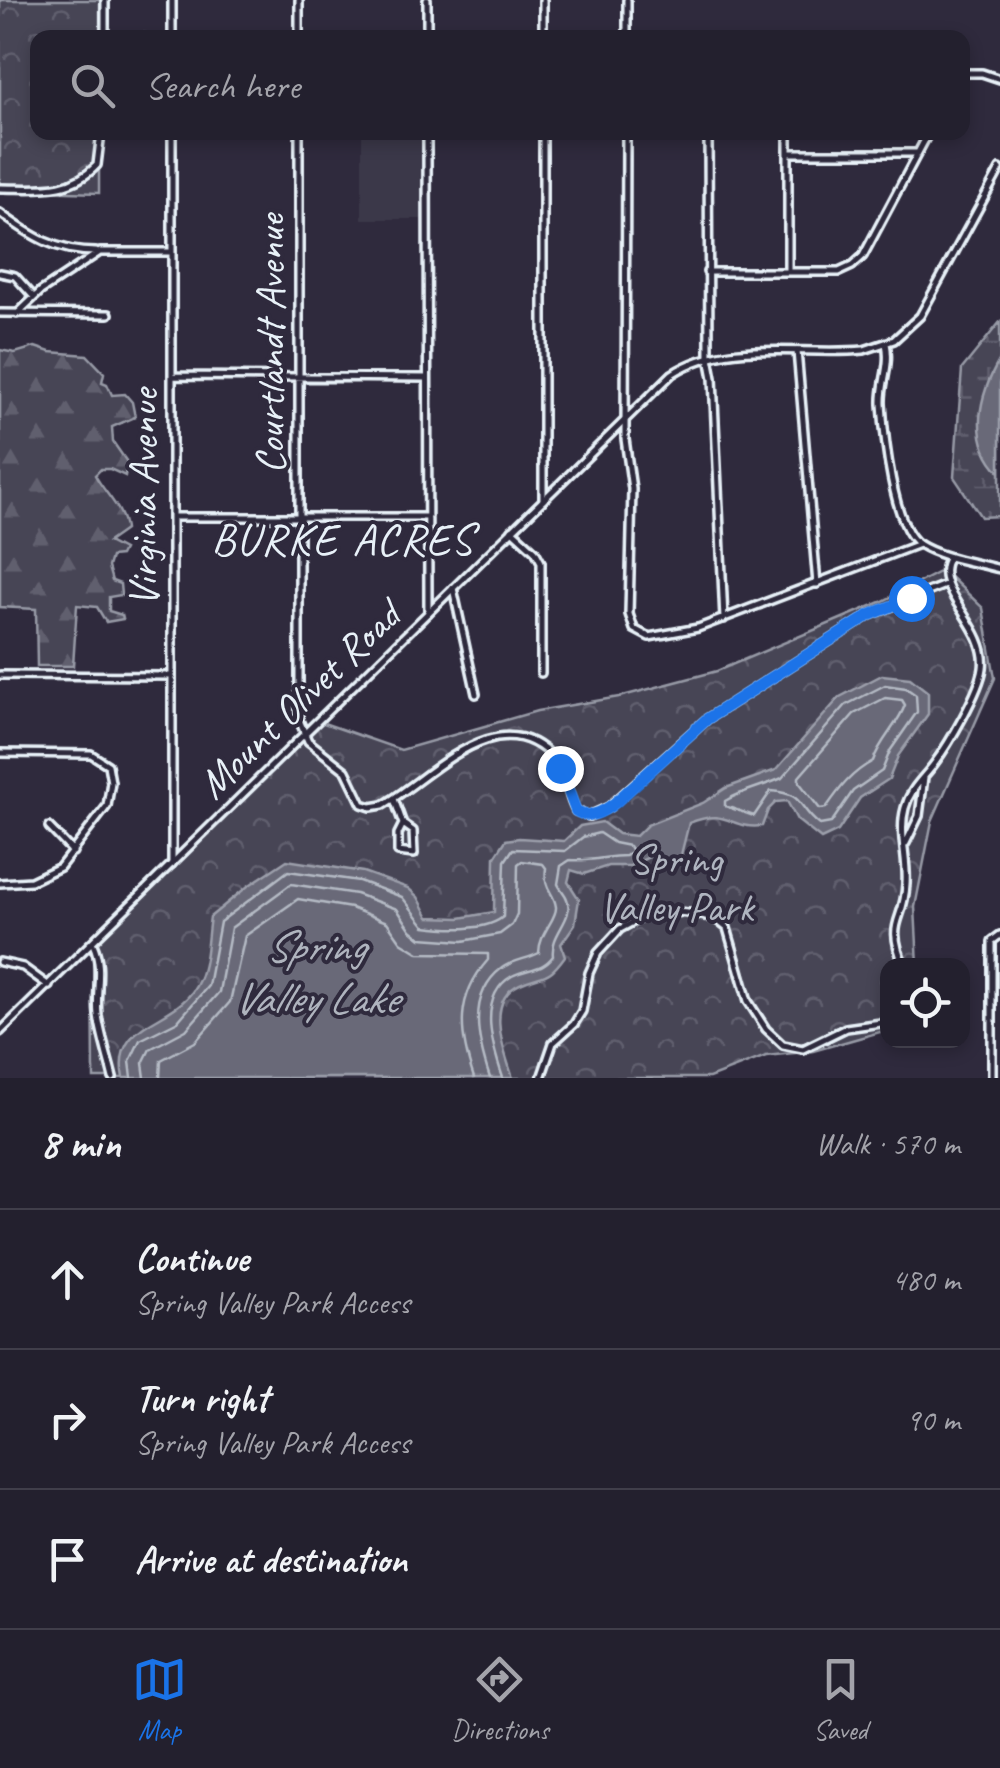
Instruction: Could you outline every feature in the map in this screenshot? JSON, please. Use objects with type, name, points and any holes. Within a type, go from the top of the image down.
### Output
[{"type":"street","points":[[105,0],[105,30]]},
{"type":"street","points":[[172,0],[172,30]]},
{"type":"street","points":[[299,0],[299,30]]},
{"type":"street","points":[[427,0],[427,30]]},
{"type":"street","points":[[543,30],[544,0]]},
{"type":"street","points":[[626,0],[626,30]]},
{"type":"street","points":[[970,73],[1000,79]]},
{"type":"street","points":[[0,188],[51,189],[70,185],[92,170],[100,155],[101,140]]},
{"type":"street","name":"Virginia Avenue","points":[[172,140],[172,864]]},
{"type":"street","name":"Courtlandt Avenue","points":[[299,140],[299,720],[303,734]]},
{"type":"street","points":[[427,140],[428,613]]},
{"type":"street","points":[[543,140],[543,500]]},
{"type":"street","points":[[626,140],[626,417],[632,490],[629,614],[634,629],[643,636],[663,636],[724,620],[919,544]]},
{"type":"street","points":[[708,140],[708,357],[713,378],[724,620]]},
{"type":"street","points":[[788,140],[788,272]]},
{"type":"street","points":[[708,272],[838,272],[858,262],[925,140]]},
{"type":"street","points":[[788,152],[918,153]]},
{"type":"street","points":[[1000,169],[920,316],[904,333],[886,343],[890,364],[882,400],[888,454],[902,514],[912,537],[919,544],[1000,569]]},
{"type":"street","points":[[0,213],[45,243],[68,250],[172,252]]},
{"type":"street","points":[[17,314],[34,296],[100,252]]},
{"type":"street","points":[[0,274],[14,276],[34,296]]},
{"type":"street","points":[[0,314],[109,314]]},
{"type":"street","name":"Mount Olivet Road","points":[[0,1032],[672,374],[708,357],[735,352],[854,350],[886,343]]},
{"type":"street","points":[[797,352],[816,584]]},
{"type":"street","points":[[172,376],[427,378]]},
{"type":"street","points":[[172,517],[428,518]]},
{"type":"street","points":[[512,530],[541,562],[541,673]]},
{"type":"street","points":[[902,958],[894,932],[906,889],[904,809],[914,786],[955,729],[983,668],[983,650],[976,631],[945,585],[943,570],[951,555]]},
{"type":"street","points":[[303,734],[346,771],[362,804],[377,807],[467,746],[502,738],[532,743],[560,768],[576,811],[584,816],[594,815],[615,803],[694,729],[758,684],[833,642],[870,615],[945,585]]},
{"type":"street","points":[[454,588],[476,694]]},
{"type":"street","points":[[0,674],[171,676]]},
{"type":"street","points":[[0,753],[81,753],[106,761],[111,782],[108,806],[60,867],[41,878],[18,884],[0,883]]},
{"type":"street","points":[[904,845],[919,816],[924,776]]},
{"type":"street","points":[[394,799],[403,824],[412,831],[414,854],[398,852],[398,834],[403,824]]},
{"type":"street","points":[[49,827],[73,852]]},
{"type":"street","points":[[541,1078],[548,1050],[582,1011],[588,973],[598,954],[620,929],[654,910],[699,914],[727,928],[748,1001],[770,1035],[791,1049],[809,1047],[846,1028],[880,1023]]},
{"type":"street","points":[[992,1078],[996,936]]},
{"type":"street","points":[[92,944],[100,965],[97,1008],[113,1078]]},
{"type":"street","points":[[0,962],[23,967],[49,986]]},
{"type":"shaded area","points":[[362,140],[425,140],[425,219],[362,219]]},
{"type":"green space","points":[[0,0],[100,0],[100,30],[30,30],[30,140],[99,140],[99,193],[0,190]]},
{"type":"green space","points":[[1000,322],[1000,516],[981,517],[954,477],[962,369]]},
{"type":"green space","points":[[35,347],[87,355],[104,373],[102,382],[112,395],[125,394],[132,402],[135,417],[112,427],[113,442],[127,462],[125,476],[110,469],[101,469],[95,475],[124,522],[125,530],[108,542],[123,550],[120,556],[111,557],[108,567],[112,581],[120,584],[121,595],[109,597],[109,611],[123,619],[106,622],[97,607],[77,605],[73,666],[37,666],[36,609],[0,607],[0,350],[15,353]]},
{"type":"green space","name":"Spring Valley Park","points":[[943,570],[983,608],[995,678],[932,821],[915,907],[918,958],[880,958],[880,1032],[813,1051],[766,1056],[709,1078],[94,1078],[93,944],[315,720],[401,750],[537,711],[619,697],[717,671],[881,602]]},
{"type":"water","points":[[1000,359],[1000,472],[984,446],[980,417],[987,387]]},
{"type":"water","name":"Spring Valley Lake","points":[[882,675],[910,678],[928,692],[928,714],[898,756],[889,779],[860,798],[838,831],[821,839],[797,820],[787,801],[776,802],[762,826],[713,817],[689,823],[680,859],[665,869],[661,860],[651,856],[630,866],[608,866],[584,874],[571,870],[568,882],[579,899],[575,924],[561,944],[565,956],[549,973],[520,984],[502,1002],[500,1027],[513,1078],[123,1078],[122,1058],[127,1043],[190,995],[199,980],[210,917],[287,860],[363,872],[408,888],[429,917],[460,918],[494,912],[495,857],[506,840],[564,841],[580,826],[602,822],[618,834],[636,836],[647,825],[703,803],[726,788],[776,770],[840,697]]},
{"type":"district","name":"BURKE ACRES","points":[[343,538]]},
{"type":"route","points":[[560,768],[576,811],[589,816],[600,812],[615,803],[707,719],[870,615],[911,598]]}]
